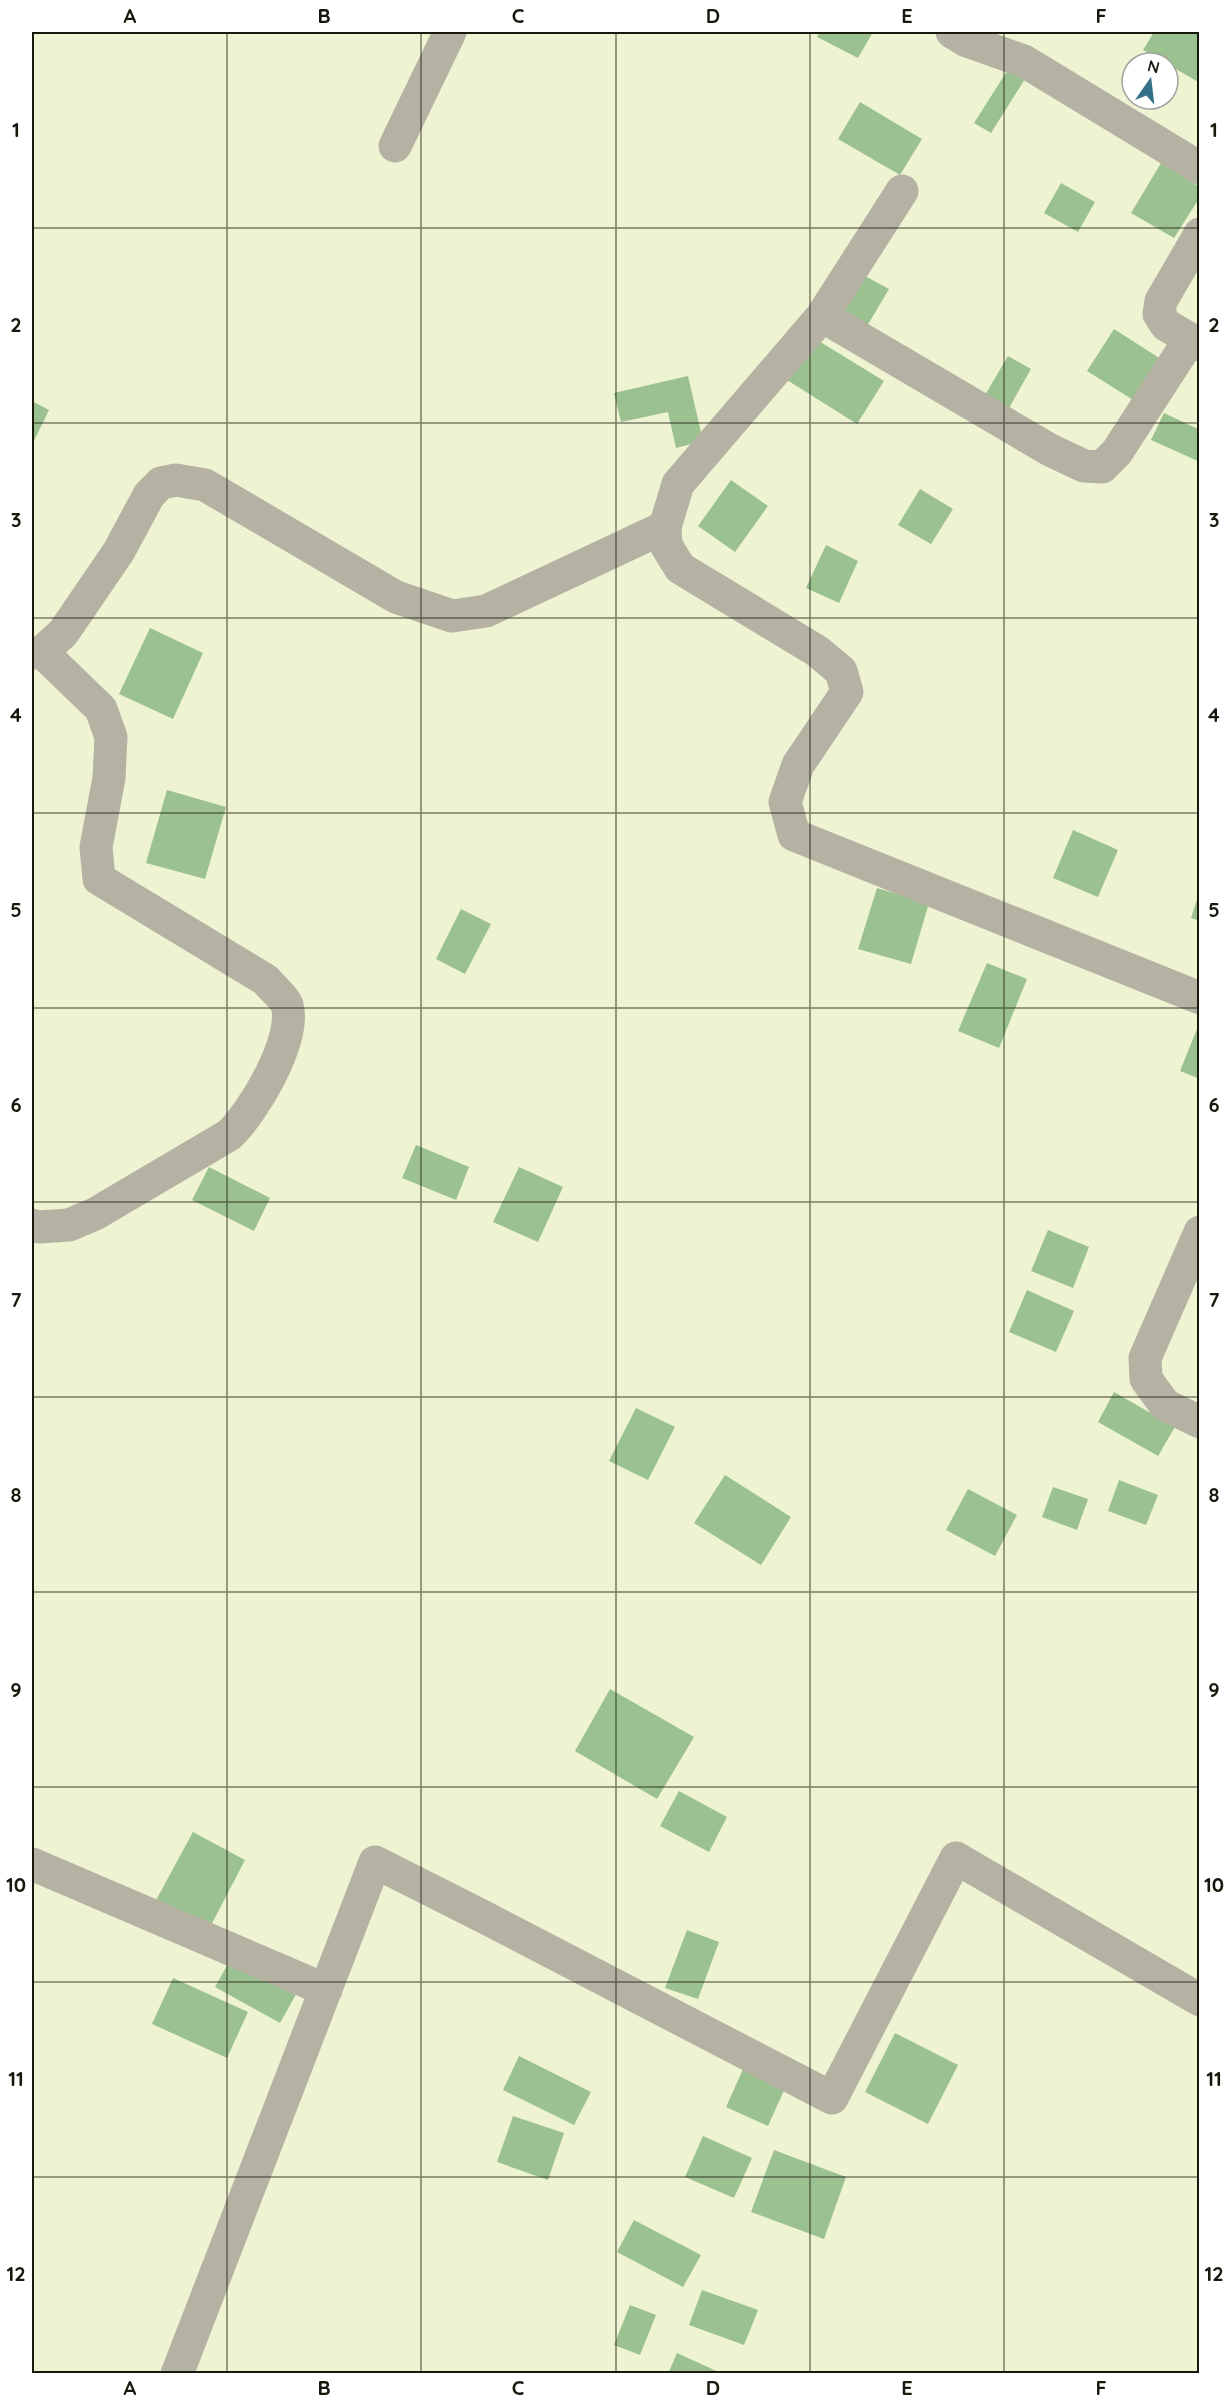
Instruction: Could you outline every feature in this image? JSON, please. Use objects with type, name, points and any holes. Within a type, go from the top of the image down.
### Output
[{"type":"street","points":[[395,146],[450,32]]},
{"type":"street","points":[[952,32],[967,41],[1024,61],[1200,168]]},
{"type":"street","points":[[902,191],[822,316],[678,484],[664,527],[666,545],[680,567],[817,651],[841,671],[847,692],[798,765],[785,802],[794,835],[1200,998]]},
{"type":"street","points":[[822,316],[1050,450],[1084,466],[1102,466],[1117,452],[1195,342],[1166,325],[1159,314],[1161,301],[1200,234]]},
{"type":"street","points":[[32,1225],[39,1227],[69,1225],[95,1214],[229,1135],[242,1123],[273,1068],[288,1030],[287,1004],[266,980],[99,879],[96,847],[109,778],[111,737],[101,709],[37,652],[63,633],[119,551],[149,495],[161,483],[176,480],[205,486],[396,597],[452,616],[486,611],[664,527]]},
{"type":"street","points":[[1200,1232],[1145,1358],[1146,1379],[1165,1405],[1200,1422]]},
{"type":"street","points":[[177,2373],[375,1862],[832,2098],[956,1858],[1200,2000]]},
{"type":"street","points":[[32,1864],[326,1990]]},
{"type":"building","points":[[820,32],[873,32],[858,58],[817,37]]},
{"type":"building","points":[[1154,32],[1200,32],[1200,83],[1180,71],[1180,51],[1143,50]]},
{"type":"building","points":[[1009,68],[1025,79],[991,133],[974,123]]},
{"type":"building","points":[[860,102],[922,139],[900,175],[838,139]]},
{"type":"building","points":[[1161,163],[1200,187],[1200,197],[1174,238],[1131,213]]},
{"type":"building","points":[[1061,183],[1095,202],[1078,232],[1044,213]]},
{"type":"building","points":[[865,276],[889,289],[867,326],[843,313]]},
{"type":"building","points":[[1114,329],[1164,361],[1138,403],[1087,371]]},
{"type":"building","points":[[814,338],[884,381],[857,424],[787,380]]},
{"type":"building","points":[[1008,356],[1031,369],[1009,408],[985,395]]},
{"type":"building","points":[[688,376],[703,441],[676,448],[668,412],[621,422],[614,393]]},
{"type":"building","points":[[32,401],[49,410],[32,445]]},
{"type":"building","points":[[1164,413],[1200,430],[1200,462],[1151,440]]},
{"type":"building","points":[[731,480],[768,506],[735,552],[698,526]]},
{"type":"building","points":[[920,489],[953,509],[931,544],[898,525]]},
{"type":"building","points":[[826,545],[858,561],[839,603],[806,588]]},
{"type":"building","points":[[150,628],[203,653],[173,719],[119,694]]},
{"type":"building","points":[[167,790],[226,807],[205,879],[146,863]]},
{"type":"building","points":[[1073,830],[1118,850],[1098,897],[1053,878]]},
{"type":"building","points":[[877,888],[929,903],[911,964],[858,949]]},
{"type":"building","points":[[1200,893],[1200,921],[1191,918]]},
{"type":"building","points":[[461,909],[491,924],[465,974],[436,959]]},
{"type":"building","points":[[987,963],[1027,979],[999,1048],[958,1031]]},
{"type":"building","points":[[1200,1024],[1200,1079],[1180,1071]]},
{"type":"building","points":[[416,1145],[469,1167],[456,1200],[402,1178]]},
{"type":"building","points":[[209,1167],[270,1198],[254,1231],[192,1200]]},
{"type":"building","points":[[519,1167],[563,1187],[538,1242],[493,1222]]},
{"type":"building","points":[[1048,1230],[1089,1247],[1073,1288],[1031,1271]]},
{"type":"building","points":[[1027,1290],[1074,1311],[1056,1352],[1009,1332]]},
{"type":"building","points":[[1114,1392],[1175,1427],[1158,1456],[1098,1422]]},
{"type":"building","points":[[636,1408],[675,1427],[648,1480],[609,1461]]},
{"type":"building","points":[[725,1475],[791,1517],[761,1565],[694,1523]]},
{"type":"building","points":[[1119,1480],[1158,1495],[1146,1525],[1108,1511]]},
{"type":"building","points":[[1053,1487],[1088,1499],[1077,1530],[1042,1517]]},
{"type":"building","points":[[968,1489],[1017,1515],[995,1556],[946,1530]]},
{"type":"building","points":[[610,1689],[694,1737],[657,1799],[575,1751]]},
{"type":"building","points":[[679,1791],[727,1817],[709,1852],[660,1826]]},
{"type":"building","points":[[193,1832],[245,1860],[208,1931],[155,1902]]},
{"type":"building","points":[[687,1930],[719,1942],[698,1999],[665,1988]]},
{"type":"building","points":[[234,1953],[299,1989],[280,2023],[215,1987]]},
{"type":"building","points":[[173,1978],[248,2012],[227,2058],[152,2024]]},
{"type":"building","points":[[895,2033],[958,2065],[928,2124],[865,2092]]},
{"type":"building","points":[[519,2056],[591,2092],[574,2125],[503,2090]]},
{"type":"building","points":[[744,2067],[786,2086],[768,2126],[726,2107]]},
{"type":"building","points":[[513,2116],[564,2133],[548,2180],[497,2162]]},
{"type":"building","points":[[703,2136],[752,2158],[734,2198],[685,2177]]},
{"type":"building","points":[[774,2150],[846,2177],[824,2239],[751,2212]]},
{"type":"building","points":[[634,2220],[701,2255],[683,2287],[617,2252]]},
{"type":"building","points":[[702,2290],[758,2310],[744,2345],[689,2325]]},
{"type":"building","points":[[630,2305],[656,2315],[640,2355],[614,2345]]},
{"type":"building","points":[[677,2353],[723,2374],[668,2374]]}]
